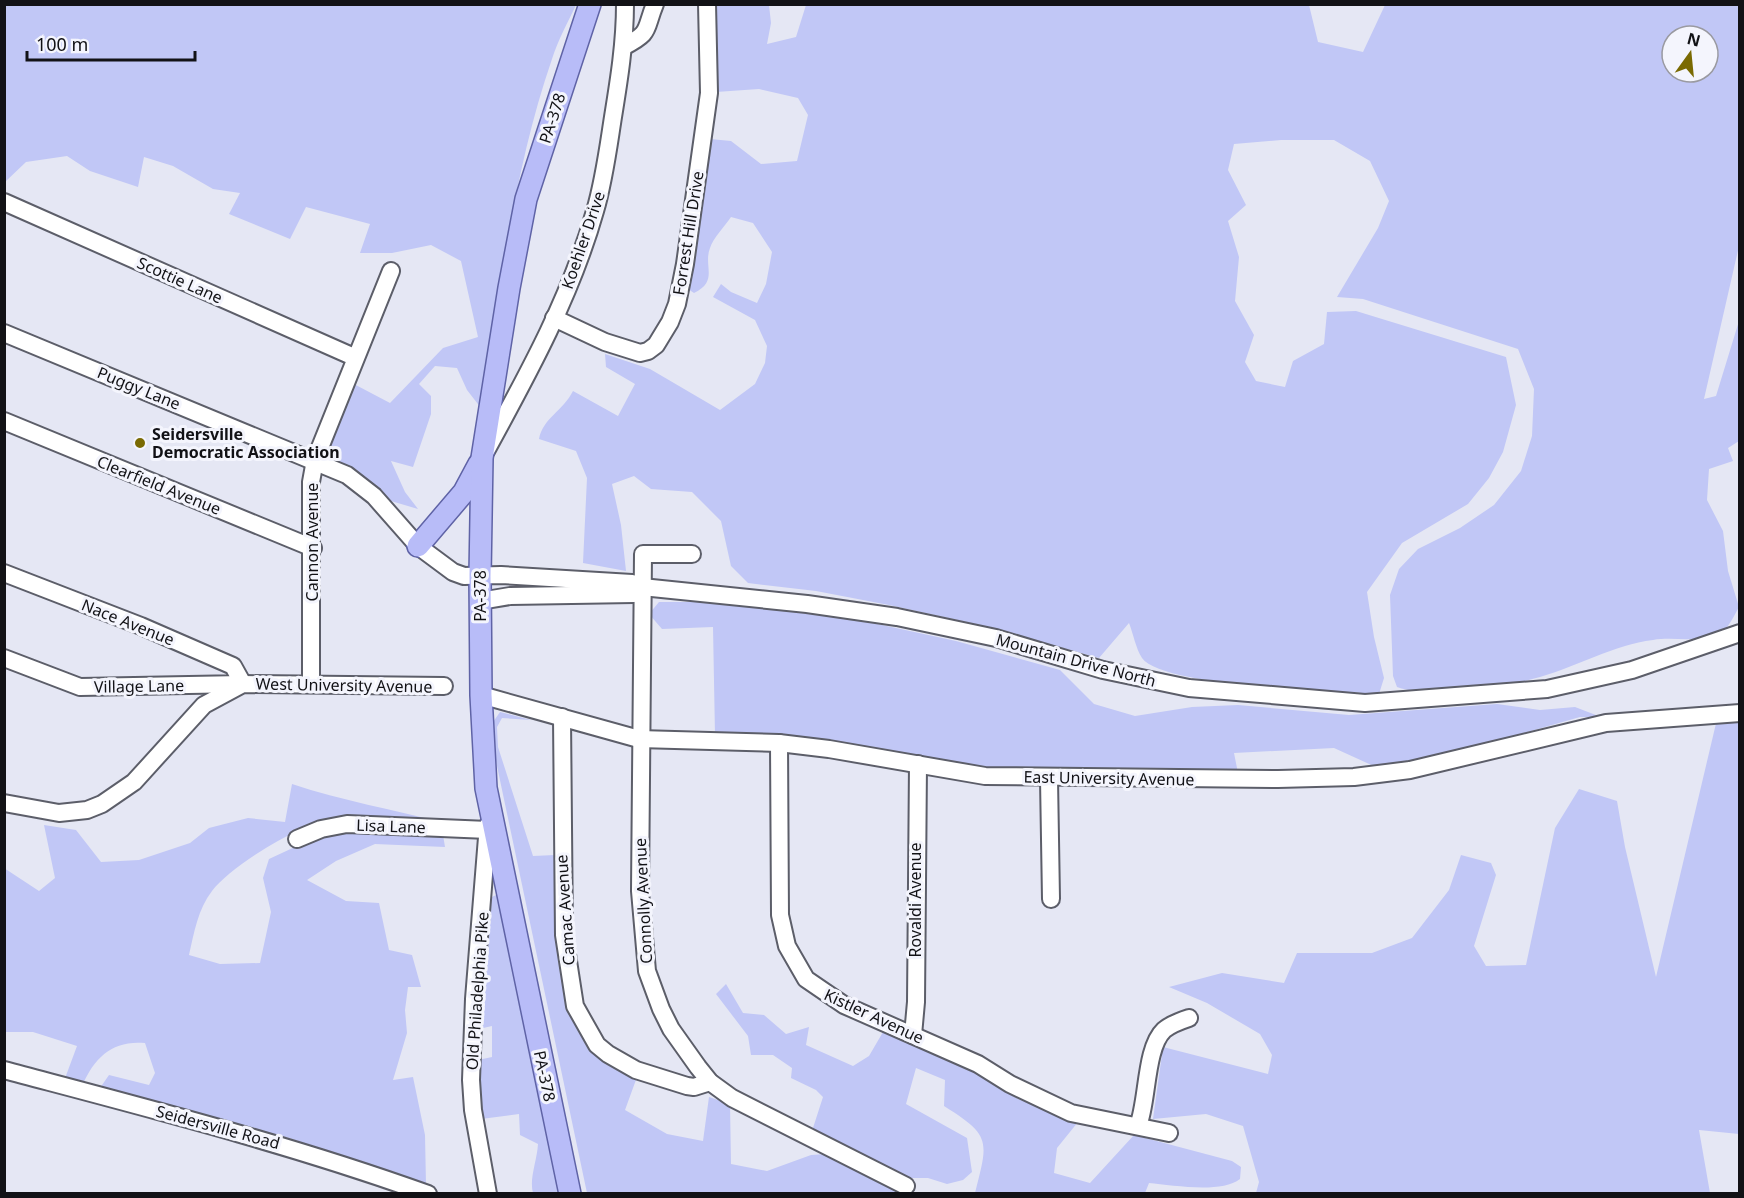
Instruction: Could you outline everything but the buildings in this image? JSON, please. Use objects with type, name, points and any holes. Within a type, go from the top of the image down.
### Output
[{"type":"main road","name":"PA-378","points":[[570,1194],[486,788],[481,695],[480,576],[482,458],[509,288],[526,199],[590,4]]},
{"type":"main road","points":[[418,546],[464,492],[482,458]]},
{"type":"street","name":"Koehler Drive","points":[[482,458],[539,352],[596,209],[624,47],[625,4]]},
{"type":"street","points":[[624,47],[641,38],[648,30],[655,4]]},
{"type":"street","name":"Forrest Hill Drive","points":[[554,318],[605,342],[640,353],[656,345],[670,322],[677,304],[685,264],[709,93],[707,4]]},
{"type":"street","name":"Scottie Lane","points":[[4,202],[354,357]]},
{"type":"street","name":"Cannon Avenue","points":[[311,684],[313,548],[311,482],[315,460],[354,357],[391,271]]},
{"type":"street","name":"Puggy Lane","points":[[4,333],[347,475],[368,491],[418,546],[453,572],[480,576]]},
{"type":"street","name":"Clearfield Avenue","points":[[4,421],[313,548]]},
{"type":"street","name":"Connolly Avenue","points":[[692,554],[643,554],[639,739],[640,885],[647,971],[671,1029],[710,1082],[742,1105],[906,1186]]},
{"type":"street","name":"Nace Avenue","points":[[4,573],[141,626],[233,666],[243,684]]},
{"type":"street","name":"Mountain Drive North","points":[[480,576],[632,583],[642,587],[897,616],[996,638],[1103,670],[1189,688],[1365,703],[1547,689],[1632,670],[1740,633]]},
{"type":"street","points":[[480,601],[510,596],[634,594],[642,587]]},
{"type":"street","name":"Village Lane","points":[[4,658],[80,687],[243,684]]},
{"type":"street","name":"West University Avenue","points":[[4,803],[59,813],[87,810],[102,804],[134,782],[204,705],[243,684],[444,686]]},
{"type":"street","name":"East University Avenue","points":[[481,695],[639,739],[779,743],[976,775],[1049,779],[1278,779],[1381,774],[1410,770],[1606,723],[1740,713]]},
{"type":"street","name":"Camac Avenue","points":[[562,717],[564,935],[575,1006],[597,1045],[636,1070],[694,1087],[710,1082]]},
{"type":"street","name":"Kistler Avenue","points":[[779,743],[778,900],[784,937],[806,979],[818,990],[844,1005],[978,1064],[1010,1084],[1071,1113],[1120,1125],[1138,1126],[1169,1133]]},
{"type":"street","name":"Rovaldi Avenue","points":[[913,1035],[916,1002],[918,764]]},
{"type":"street","points":[[1049,779],[1051,899]]},
{"type":"street","name":"Old Philadelphia Pike","points":[[486,788],[488,830],[474,999],[471,1080],[473,1110],[488,1194]]},
{"type":"street","name":"Lisa Lane","points":[[297,839],[321,829],[347,824],[488,830]]},
{"type":"street","points":[[1138,1126],[1143,1112],[1155,1042],[1171,1025],[1189,1017]]},
{"type":"street","name":"Seidersville Road","points":[[4,1070],[228,1129],[339,1163],[428,1194]]},
{"type":"shaded area","points":[[5,5],[576,5],[554,52],[527,145],[509,232],[481,408],[467,390],[457,368],[435,366],[419,384],[431,396],[431,414],[413,467],[391,461],[405,492],[418,509],[391,501],[355,470],[330,460],[326,451],[352,383],[390,403],[443,348],[478,337],[461,261],[431,245],[392,253],[360,253],[370,224],[306,207],[290,239],[229,214],[240,193],[213,189],[173,166],[144,157],[138,187],[90,171],[67,156],[26,162],[5,182]]},
{"type":"shaded area","points":[[713,5],[769,5],[771,23],[767,44],[796,37],[806,5],[1309,5],[1318,42],[1363,52],[1385,5],[1739,5],[1739,246],[1704,399],[1716,396],[1739,321],[1739,441],[1728,448],[1733,461],[1709,469],[1707,500],[1723,531],[1728,571],[1739,607],[1726,628],[1716,635],[1698,639],[1662,639],[1624,646],[1524,681],[1449,692],[1412,691],[1397,687],[1393,676],[1390,595],[1399,569],[1418,549],[1460,528],[1494,505],[1521,471],[1532,436],[1534,389],[1518,349],[1363,299],[1337,297],[1378,228],[1389,201],[1370,161],[1334,140],[1281,140],[1234,144],[1228,170],[1246,205],[1228,221],[1239,257],[1235,301],[1254,335],[1245,362],[1256,381],[1285,387],[1293,361],[1324,344],[1327,312],[1356,311],[1506,357],[1516,405],[1503,452],[1489,478],[1468,504],[1402,543],[1367,592],[1374,637],[1384,678],[1379,694],[1253,686],[1182,675],[1156,668],[1142,658],[1129,623],[1099,658],[980,625],[889,605],[816,591],[748,583],[731,566],[721,521],[692,492],[651,489],[634,476],[612,484],[621,525],[626,571],[583,563],[587,478],[576,451],[539,439],[545,425],[573,391],[618,416],[635,384],[606,367],[605,354],[650,369],[720,410],[755,384],[765,363],[767,346],[755,320],[713,297],[721,284],[731,292],[757,303],[766,284],[772,252],[753,223],[731,217],[710,248],[709,273],[706,283],[694,293],[685,287],[710,139],[731,141],[761,164],[797,161],[808,115],[798,98],[759,89],[716,92]]},
{"type":"shaded area","points":[[659,602],[729,602],[813,610],[956,641],[1060,670],[1094,704],[1135,716],[1192,707],[1238,705],[1349,715],[1497,704],[1540,710],[1575,707],[1601,717],[1580,717],[1448,755],[1378,768],[1334,748],[1234,753],[1238,773],[979,768],[789,735],[715,735],[713,627],[662,629],[649,614]]},
{"type":"shaded area","points":[[500,712],[531,720],[502,718],[497,727],[498,747],[533,856],[555,855],[559,883],[561,940],[571,1017],[598,1055],[637,1077],[625,1110],[667,1134],[703,1141],[709,1097],[730,1104],[731,1164],[767,1171],[811,1155],[826,1154],[899,1193],[587,1193],[493,747],[491,725]]},
{"type":"shaded area","points":[[1739,714],[1739,1134],[1699,1130],[1710,1193],[1256,1193],[1259,1182],[1243,1126],[1206,1114],[1153,1119],[1163,1047],[1268,1074],[1272,1055],[1260,1034],[1207,1003],[1169,987],[1222,973],[1284,983],[1297,953],[1372,953],[1412,938],[1449,890],[1461,855],[1491,863],[1496,875],[1474,946],[1486,966],[1526,965],[1555,828],[1579,789],[1617,801],[1625,847],[1656,977],[1718,715]]},
{"type":"shaded area","points":[[292,784],[444,823],[343,817],[311,825],[272,844],[236,868],[212,891],[200,913],[189,955],[220,964],[260,963],[271,912],[263,878],[269,859],[325,833],[355,830],[443,835],[445,847],[375,844],[336,861],[307,880],[346,901],[379,903],[389,950],[412,955],[421,987],[408,987],[405,1010],[407,1033],[393,1080],[413,1077],[425,1135],[426,1185],[289,1138],[100,1088],[109,1075],[149,1085],[155,1073],[145,1043],[124,1044],[107,1052],[93,1066],[83,1084],[64,1081],[77,1046],[33,1032],[5,1032],[4,868],[39,891],[55,878],[44,825],[76,830],[101,862],[139,860],[190,843],[209,828],[248,818],[285,822]]},
{"type":"shaded area","points":[[498,894],[559,1193],[533,1193],[538,1144],[520,1135],[519,1114],[481,1119],[478,1060],[492,1057],[492,1026],[479,1029],[490,902],[492,897]]},
{"type":"shaded area","points":[[726,984],[743,1013],[764,1015],[786,1034],[809,1027],[806,1045],[853,1066],[869,1056],[883,1032],[966,1067],[1018,1099],[1078,1122],[1057,1148],[1054,1173],[1090,1183],[1134,1135],[1232,1161],[1241,1167],[1240,1179],[1232,1184],[1209,1187],[1149,1183],[1145,1193],[975,1193],[984,1151],[982,1141],[971,1125],[944,1106],[945,1080],[916,1068],[906,1104],[967,1138],[972,1172],[963,1180],[947,1184],[928,1178],[906,1178],[812,1131],[823,1097],[816,1090],[791,1078],[792,1068],[773,1055],[751,1055],[748,1036],[716,994]]},
{"type":"place","name":"Seidersville Democratic Association","points":[[140,443]]}]
